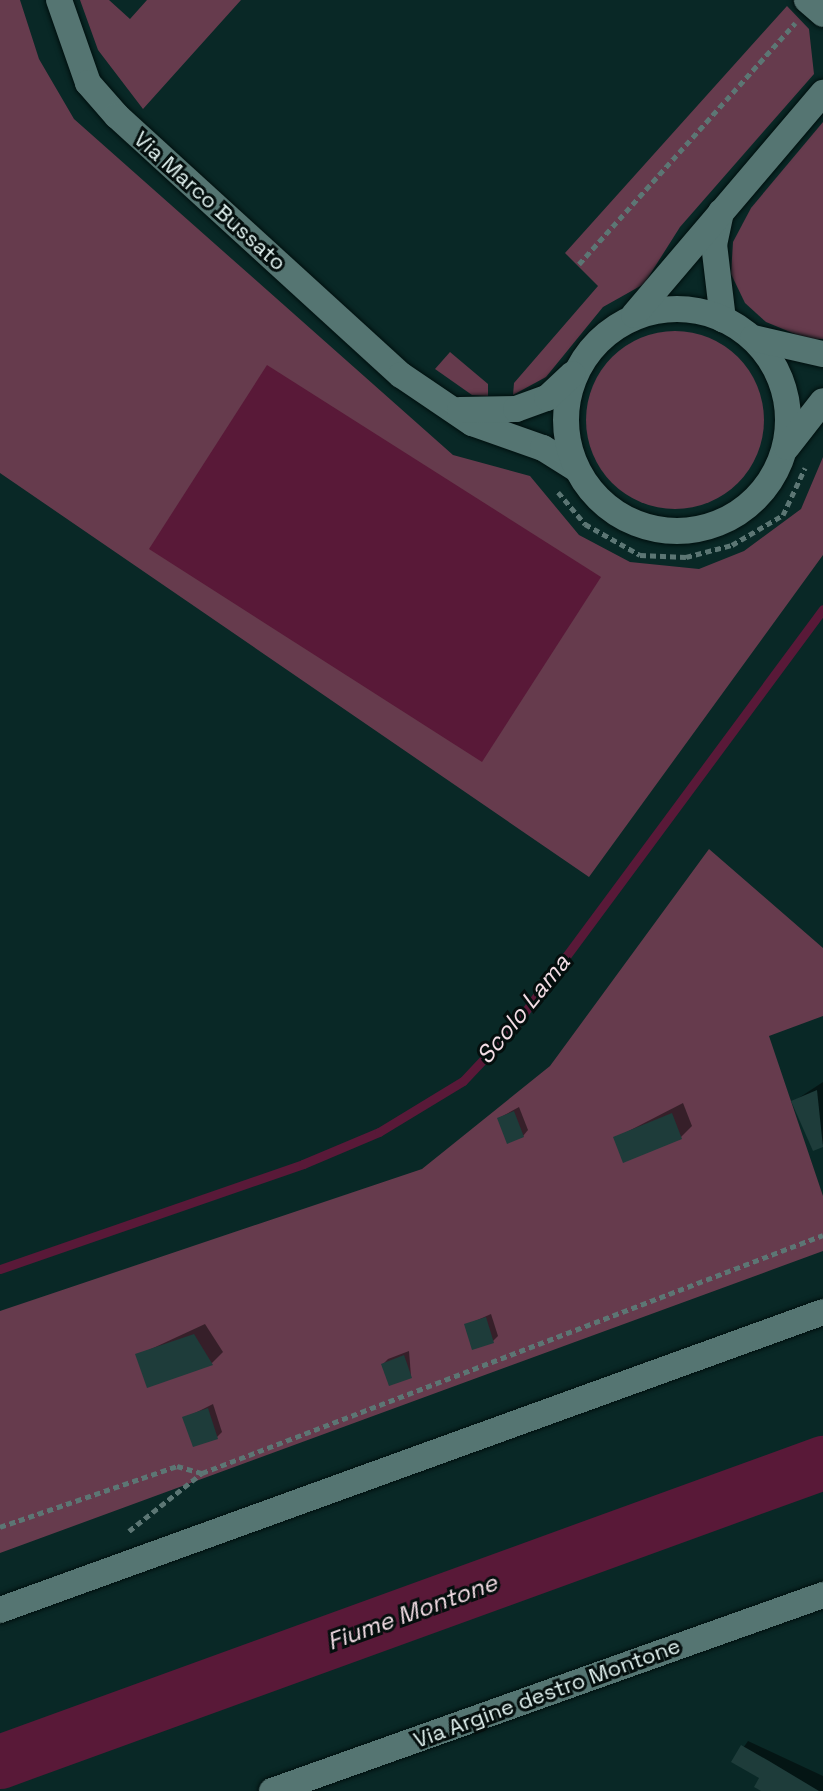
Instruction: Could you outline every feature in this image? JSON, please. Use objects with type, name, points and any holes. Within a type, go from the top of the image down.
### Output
[{"type":"street","name":"Via Marco Bussato","points":[[59,0],[88,83],[117,116],[401,375],[444,408],[576,469]]},
{"type":"street","points":[[444,408],[516,409],[547,398],[662,288],[721,212],[823,93]]},
{"type":"street","points":[[721,212],[714,244],[723,319]]},
{"type":"street","points":[[624,322],[690,309],[723,319],[752,337],[823,354]]},
{"type":"street","points":[[752,337],[786,395],[787,447]]},
{"type":"street","points":[[577,370],[566,425],[576,469],[619,516],[682,532],[743,510],[766,488],[787,447],[823,401]]},
{"type":"street","points":[[0,1610],[823,1312]]},
{"type":"street","name":"Via Argine destro Montone","points":[[272,1791],[823,1595]]},
{"type":"path","points":[[579,264],[810,11]]},
{"type":"path","points":[[0,1527],[177,1466],[202,1473],[823,1235]]},
{"type":"shaded area","points":[[0,0],[20,0],[39,59],[74,119],[453,455],[530,476],[579,535],[630,562],[699,569],[744,551],[801,509],[823,457],[823,555],[589,877],[0,473]]},
{"type":"shaded area","points":[[80,0],[109,0],[130,19],[147,0],[241,0],[143,109],[98,50]]},
{"type":"shaded area","points":[[787,6],[809,29],[814,74],[680,227],[644,284],[603,307],[546,377],[513,395],[514,383],[598,286],[565,253]]},
{"type":"shaded area","points":[[823,122],[823,339],[807,339],[766,322],[745,303],[731,274],[733,242],[751,208]]},
{"type":"shaded area","points":[[675,331],[709,338],[738,357],[757,386],[764,420],[757,454],[738,483],[709,502],[675,509],[641,502],[612,483],[593,454],[586,420],[593,386],[612,357],[641,338]]},
{"type":"shaded area","points":[[450,352],[488,384],[488,396],[472,395],[435,369]]},
{"type":"shaded area","points":[[267,365],[601,577],[482,762],[149,549]]},
{"type":"shaded area","points":[[709,849],[823,948],[823,1016],[769,1036],[823,1196],[823,1251],[0,1553],[0,1311],[422,1169],[550,1066]]},
{"type":"building","points":[[817,1090],[823,1147],[813,1151],[791,1101]]},
{"type":"building","points":[[514,1111],[524,1137],[507,1144],[497,1118]]},
{"type":"building","points":[[672,1113],[682,1139],[623,1163],[613,1137]]},
{"type":"building","points":[[486,1317],[494,1343],[472,1350],[464,1324]]},
{"type":"building","points":[[194,1334],[213,1365],[147,1388],[135,1354]]},
{"type":"building","points":[[404,1355],[412,1378],[389,1386],[381,1364]]},
{"type":"building","points":[[208,1408],[218,1439],[193,1447],[182,1417]]},
{"type":"building","points":[[741,1745],[819,1791],[761,1791],[754,1787],[759,1778],[731,1762]]},
{"type":"waterway","name":"Scolo Lama","points":[[0,1269],[303,1164],[379,1132],[463,1081],[513,1028],[823,609]]},
{"type":"waterway","name":"Fiume Montone","points":[[0,1762],[823,1463]]}]
